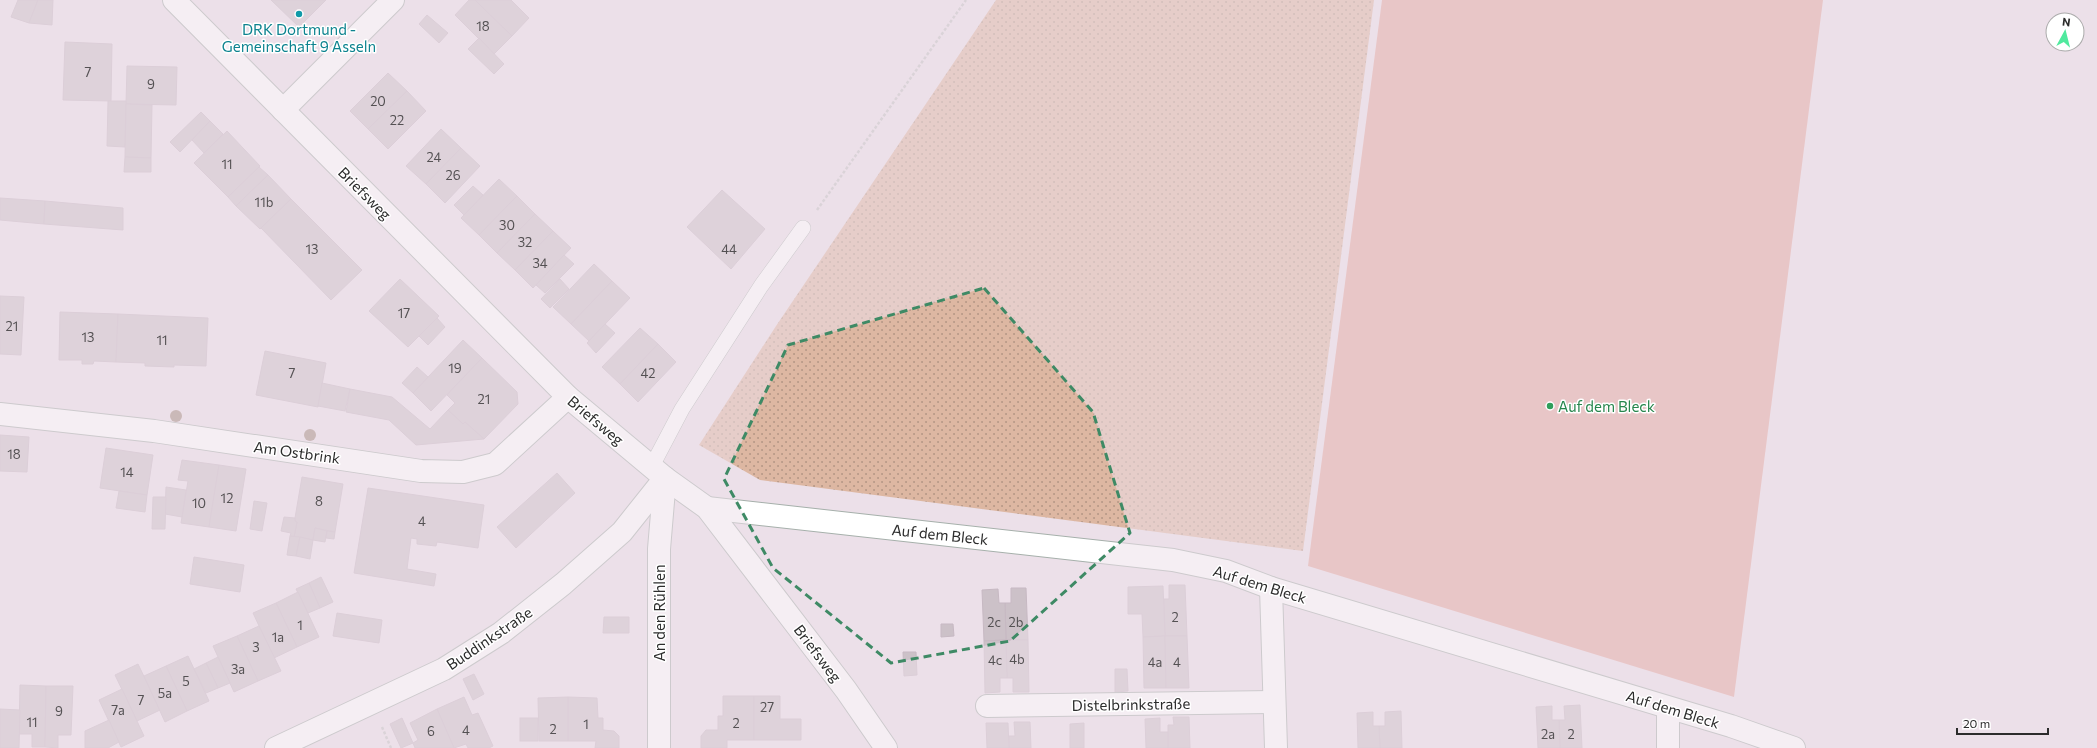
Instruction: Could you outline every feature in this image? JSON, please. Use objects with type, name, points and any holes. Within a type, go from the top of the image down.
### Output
[{"type":"street","name":"Briefsweg","points":[[174,0],[568,397],[658,472],[707,508],[846,690],[886,748]]},
{"type":"street","points":[[283,110],[393,0]]},
{"type":"street","name":"Am Ostbrink","points":[[0,414],[154,431],[421,471],[463,472],[495,464],[568,397]]},
{"type":"street","name":"Buddinkstraße","points":[[276,748],[444,669],[501,633],[563,584],[622,532],[658,472]]},
{"type":"street","name":"An den Rühlen","points":[[658,472],[659,748]]},
{"type":"street","name":"Auf dem Bleck","points":[[707,508],[1173,560],[1226,571],[1271,588],[1731,726],[1794,748]]},
{"type":"street","points":[[1271,588],[1276,748]]},
{"type":"street","name":"Distelbrinkstraße","points":[[988,706],[1274,702]]},
{"type":"street","points":[[1668,708],[1668,748]]},
{"type":"lane","points":[[658,472],[682,408],[761,286],[803,228]]},
{"type":"path","points":[[803,228],[966,0]]},
{"type":"highlighted area","points":[[984,288],[1093,412],[1130,533],[1010,641],[891,663],[773,568],[724,479],[788,345]]},
{"type":"shaded area","points":[[996,0],[1374,0],[1303,551],[760,480],[699,445],[776,326]]},
{"type":"shaded area","name":"Auf dem Bleck","points":[[1382,0],[1823,0],[1734,697],[1308,566]]},
{"type":"building","points":[[18,0],[38,0],[29,23],[11,17]]},
{"type":"building","points":[[38,0],[53,0],[52,25],[29,23]]},
{"type":"building","name":"DRK Dortmund - Gemeinschaft 9 Asseln","points":[[271,0],[326,0],[299,27]]},
{"type":"building","points":[[469,0],[475,0],[512,36],[494,54],[455,15]]},
{"type":"building","points":[[475,0],[511,0],[529,18],[512,36]]},
{"type":"building","points":[[427,15],[448,33],[439,43],[419,24]]},
{"type":"building","points":[[479,38],[504,64],[494,74],[468,49]]},
{"type":"building","points":[[65,42],[112,44],[111,101],[63,100]]},
{"type":"building","points":[[127,66],[177,67],[176,105],[126,104]]},
{"type":"building","points":[[388,73],[407,91],[368,129],[350,111]]},
{"type":"building","points":[[407,91],[426,111],[388,149],[368,129]]},
{"type":"building","points":[[108,101],[126,101],[125,147],[107,146]]},
{"type":"building","points":[[126,104],[152,105],[151,158],[125,157]]},
{"type":"building","points":[[201,112],[210,121],[180,152],[170,142]]},
{"type":"building","points":[[210,121],[223,134],[204,153],[192,140]]},
{"type":"building","points":[[441,129],[461,148],[426,184],[406,166]]},
{"type":"building","points":[[227,131],[260,166],[228,197],[194,163]]},
{"type":"building","points":[[461,148],[480,166],[445,203],[426,184]]},
{"type":"building","points":[[125,157],[151,158],[151,172],[124,172]]},
{"type":"building","points":[[259,167],[268,175],[236,206],[228,197]]},
{"type":"building","points":[[268,175],[291,199],[260,229],[236,206]]},
{"type":"building","points":[[499,179],[517,196],[479,235],[461,218]]},
{"type":"building","points":[[473,186],[483,195],[464,215],[454,205]]},
{"type":"building","points":[[722,190],[765,229],[731,269],[687,227]]},
{"type":"building","points":[[517,196],[535,214],[497,253],[479,235]]},
{"type":"building","points":[[0,198],[45,201],[44,224],[0,220]]},
{"type":"building","points":[[291,199],[362,270],[331,300],[261,228]]},
{"type":"building","points":[[45,201],[123,208],[123,230],[44,224]]},
{"type":"building","points":[[535,214],[553,231],[515,270],[497,253]]},
{"type":"building","points":[[553,231],[571,248],[533,288],[515,270]]},
{"type":"building","points":[[564,255],[574,264],[545,293],[536,285]]},
{"type":"building","points":[[594,264],[612,281],[571,324],[553,307]]},
{"type":"building","points":[[400,279],[439,316],[408,347],[369,311]]},
{"type":"building","points":[[560,279],[569,289],[550,308],[541,299]]},
{"type":"building","points":[[612,281],[630,298],[589,341],[571,324]]},
{"type":"building","points":[[0,296],[24,297],[21,355],[0,354]]},
{"type":"building","points":[[60,312],[118,314],[116,362],[94,361],[93,364],[82,364],[82,360],[59,360]]},
{"type":"building","points":[[118,314],[208,318],[206,366],[145,366],[145,363],[116,362]]},
{"type":"building","points":[[437,318],[445,327],[428,345],[419,336]]},
{"type":"building","points":[[605,324],[615,333],[596,353],[587,343]]},
{"type":"building","points":[[640,328],[658,344],[620,384],[602,367]]},
{"type":"building","points":[[463,340],[482,358],[431,411],[413,393]]},
{"type":"building","points":[[658,344],[676,362],[638,402],[620,384]]},
{"type":"building","points":[[265,351],[326,363],[318,407],[256,395]]},
{"type":"building","points":[[482,358],[517,392],[518,404],[484,439],[465,422],[463,424],[448,410],[455,403],[447,395]]},
{"type":"building","points":[[417,367],[428,377],[413,393],[402,383]]},
{"type":"building","points":[[322,383],[350,389],[345,411],[318,406]]},
{"type":"building","points":[[350,389],[392,397],[430,429],[448,410],[463,424],[465,422],[484,439],[416,445],[389,420],[346,412]]},
{"type":"building","points":[[0,435],[29,437],[27,472],[0,471]]},
{"type":"building","points":[[106,448],[153,455],[147,495],[100,488]]},
{"type":"building","points":[[182,460],[219,465],[209,527],[181,523],[188,481],[178,480]]},
{"type":"building","points":[[219,465],[246,469],[236,531],[209,527]]},
{"type":"building","points":[[557,473],[575,493],[516,548],[497,527]]},
{"type":"building","points":[[302,477],[343,484],[335,532],[315,528],[313,540],[294,537],[297,522],[295,521],[295,518]]},
{"type":"building","points":[[166,487],[186,490],[182,517],[165,514]]},
{"type":"building","points":[[368,488],[484,505],[478,548],[437,542],[436,546],[417,544],[417,539],[411,538],[407,569],[436,574],[434,586],[354,573]]},
{"type":"building","points":[[119,491],[147,495],[145,512],[116,508]]},
{"type":"building","points":[[153,497],[166,497],[165,529],[152,529]]},
{"type":"building","points":[[254,501],[267,503],[262,531],[250,529]]},
{"type":"building","points":[[284,517],[295,518],[295,521],[297,522],[294,537],[290,536],[291,533],[281,531]]},
{"type":"building","points":[[315,528],[327,531],[325,542],[313,540]]},
{"type":"building","points":[[327,531],[335,532],[334,539],[326,538]]},
{"type":"building","points":[[290,536],[300,537],[296,556],[287,555]]},
{"type":"building","points":[[300,537],[313,540],[310,559],[296,556]]},
{"type":"building","points":[[194,557],[244,565],[240,592],[190,584]]},
{"type":"building","points":[[321,577],[333,602],[320,608],[309,583]]},
{"type":"building","points":[[309,583],[320,608],[308,613],[296,589]]},
{"type":"building","points":[[1169,585],[1185,585],[1187,636],[1165,636],[1164,599],[1169,599]]},
{"type":"building","points":[[1163,586],[1165,636],[1143,637],[1142,614],[1128,614],[1128,587]]},
{"type":"building","points":[[1011,588],[1026,588],[1028,640],[1006,640],[1005,603],[1011,603]]},
{"type":"building","points":[[998,589],[999,603],[1005,603],[1006,640],[984,641],[982,590]]},
{"type":"building","points":[[298,592],[319,637],[297,647],[276,603]]},
{"type":"building","points":[[276,603],[297,647],[274,658],[253,613]]},
{"type":"building","points":[[337,613],[382,620],[379,643],[333,636]]},
{"type":"building","points":[[604,617],[629,617],[629,633],[603,633]]},
{"type":"building","points":[[941,624],[953,624],[954,636],[941,637]]},
{"type":"building","points":[[259,626],[281,671],[258,681],[237,636]]},
{"type":"building","points":[[237,636],[258,681],[234,692],[213,646]]},
{"type":"building","points":[[1165,636],[1166,688],[1144,688],[1143,637]]},
{"type":"building","points":[[1165,636],[1187,636],[1189,688],[1166,688]]},
{"type":"building","points":[[1006,640],[1028,640],[1029,692],[1013,692],[1013,678],[1007,678]]},
{"type":"building","points":[[1006,640],[1007,678],[1000,678],[1000,692],[985,693],[984,641]]},
{"type":"building","points":[[903,652],[916,652],[917,675],[904,676]]},
{"type":"building","points":[[188,656],[209,701],[187,711],[166,666]]},
{"type":"building","points":[[218,657],[230,683],[218,688],[206,663]]},
{"type":"building","points":[[206,663],[218,688],[206,693],[194,669]]},
{"type":"building","points":[[138,664],[160,710],[137,721],[115,675]]},
{"type":"building","points":[[166,666],[187,711],[165,722],[144,676]]},
{"type":"building","points":[[1115,669],[1127,669],[1128,691],[1115,692]]},
{"type":"building","points":[[474,674],[484,694],[473,700],[463,679]]},
{"type":"building","points":[[20,685],[46,686],[45,747],[32,747],[32,734],[19,734]]},
{"type":"building","points":[[46,686],[73,686],[71,735],[58,735],[58,748],[45,747]]},
{"type":"building","points":[[122,689],[144,736],[121,747],[99,700]]},
{"type":"building","points":[[723,696],[754,696],[754,740],[727,740],[727,748],[701,748],[701,736],[706,730],[718,730],[718,716],[723,716]]},
{"type":"building","points":[[754,696],[780,696],[780,719],[801,719],[801,740],[754,740]]},
{"type":"building","points":[[464,697],[472,715],[478,713],[493,746],[489,748],[468,748],[466,744],[454,748],[437,709]]},
{"type":"building","points":[[568,697],[597,698],[598,718],[603,718],[603,730],[614,731],[619,736],[619,748],[595,748],[596,741],[568,741]]},
{"type":"building","points":[[568,697],[568,741],[539,741],[538,698]]},
{"type":"building","points":[[1580,705],[1582,748],[1560,748],[1559,720],[1565,720],[1564,706]]},
{"type":"building","points":[[1552,706],[1552,720],[1559,720],[1560,748],[1538,748],[1536,707]]},
{"type":"building","points":[[0,709],[20,710],[19,748],[0,748]]},
{"type":"building","points":[[437,709],[454,748],[415,748],[413,743],[418,740],[410,723]]},
{"type":"building","points":[[1401,711],[1402,748],[1380,748],[1379,726],[1385,726],[1385,712]]},
{"type":"building","points":[[1373,712],[1373,726],[1379,726],[1380,748],[1358,748],[1357,713]]},
{"type":"building","points":[[1173,717],[1189,717],[1190,748],[1168,748],[1168,725],[1174,725]]},
{"type":"building","points":[[402,718],[413,743],[401,748],[390,724]]},
{"type":"building","points":[[520,718],[538,718],[538,741],[520,741]]},
{"type":"building","points":[[1160,718],[1160,732],[1168,732],[1168,748],[1146,748],[1145,719]]},
{"type":"building","points":[[109,720],[119,742],[108,748],[85,748],[85,731]]},
{"type":"building","points":[[1014,722],[1030,722],[1031,748],[1009,748],[1009,736],[1015,736]]},
{"type":"building","points":[[986,723],[1008,723],[1009,748],[987,748]]},
{"type":"building","points":[[1084,723],[1084,748],[1070,748],[1070,724]]},
{"type":"place","name":"DRK Dortmund - Gemeinschaft 9 Asseln","points":[[299,14]]},
{"type":"place","name":"Auf dem Bleck","points":[[1550,406]]}]
